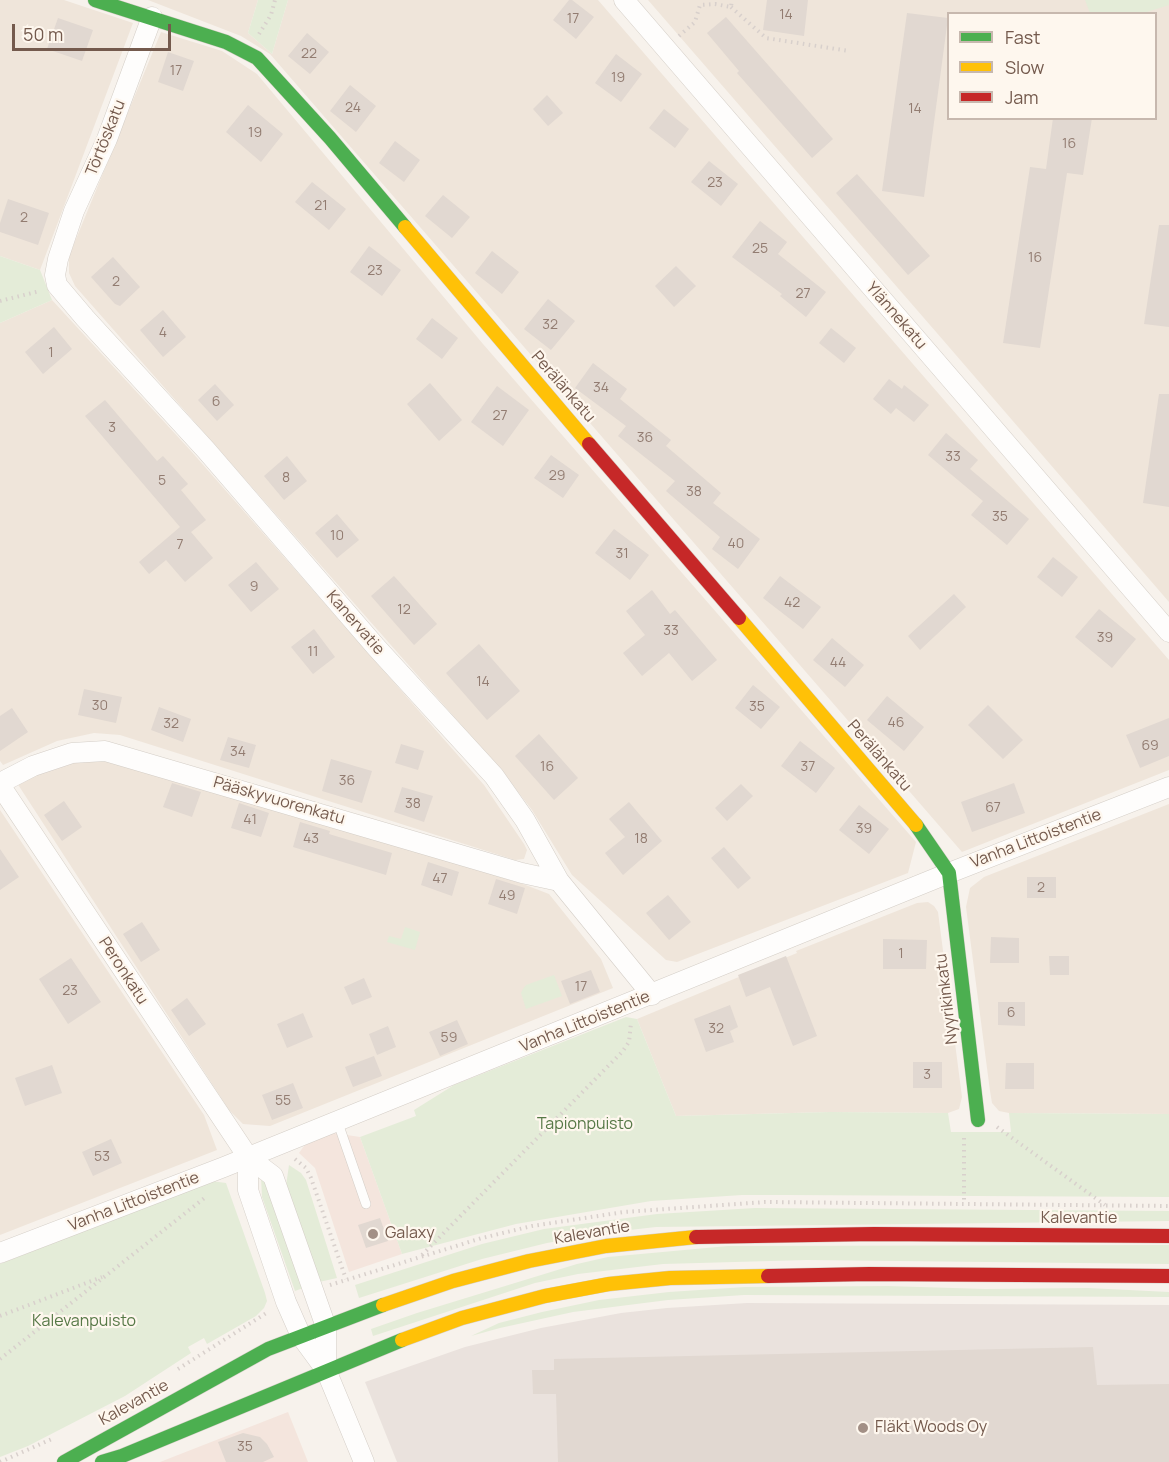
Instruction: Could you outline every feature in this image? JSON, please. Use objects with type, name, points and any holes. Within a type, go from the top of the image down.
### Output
[{"type":"main road","name":"Perälänkatu","points":[[95,0],[226,42],[257,58],[330,138],[922,832],[949,873]]},
{"type":"main road","name":"Nyyrikinkatu","points":[[949,873],[978,1120]]},
{"type":"main road","name":"Kalevantie","points":[[64,1462],[238,1364],[301,1336],[370,1309],[453,1281],[529,1261],[606,1246],[671,1238],[725,1235],[1169,1236]]},
{"type":"main road","points":[[102,1462],[122,1456],[326,1370],[462,1318],[545,1296],[609,1284],[670,1278],[869,1274],[1169,1276]]},
{"type":"street","name":"Ylännekatu","points":[[624,0],[1169,632]]},
{"type":"street","name":"Törtöskatu","points":[[57,285],[55,275],[58,259],[74,211],[107,140],[152,17]]},
{"type":"street","name":"Kanervatie","points":[[57,285],[84,318],[206,450],[376,647],[494,776],[525,820],[560,881],[652,995]]},
{"type":"street","name":"Pääskyvuorenkatu","points":[[0,784],[33,766],[72,753],[105,750],[511,870],[560,881]]},
{"type":"street","name":"Peronkatu","points":[[0,784],[248,1157],[273,1176],[326,1327],[326,1370]]},
{"type":"street","name":"Vanha Littoistentie","points":[[0,1253],[224,1167],[949,873],[1169,787]]},
{"type":"street","name":"Peronkatu","points":[[248,1157],[248,1190],[279,1284],[301,1336],[326,1370],[364,1462]]},
{"type":"lane","points":[[337,1120],[366,1204]]},
{"type":"path","points":[[247,53],[271,15],[275,0]]},
{"type":"path","points":[[731,7],[732,0]]},
{"type":"path","points":[[677,38],[695,22],[700,5],[715,4],[731,7],[766,38],[849,51]]},
{"type":"path","points":[[0,301],[57,285]]},
{"type":"path","points":[[421,1256],[622,1052],[629,1042],[631,1018]]},
{"type":"path","points":[[964,1203],[964,1136],[978,1120],[1002,1128],[1105,1205]]},
{"type":"path","points":[[286,1142],[293,1157],[306,1168],[311,1178],[346,1279]]},
{"type":"path","points":[[0,1359],[203,1200],[217,1182],[224,1167]]},
{"type":"path","points":[[0,1316],[105,1275]]},
{"type":"shaded area","points":[[0,0],[64,0],[133,23],[40,270],[0,256]]},
{"type":"shaded area","points":[[148,0],[258,0],[248,33],[272,54],[288,0],[598,0],[1169,660],[1169,770],[962,852],[270,54],[241,36]]},
{"type":"shaded area","points":[[648,0],[1169,0],[1169,602],[943,340]]},
{"type":"shaded area","points":[[161,32],[222,51],[257,74],[483,344],[916,842],[908,873],[677,962],[666,960],[572,875],[532,810],[500,769],[75,286],[69,273],[69,256]]},
{"type":"shaded area","points":[[52,300],[191,451],[484,785],[524,844],[527,850],[524,859],[515,860],[120,735],[94,733],[57,741],[3,765],[0,761],[0,323]]},
{"type":"shaded area","points":[[67,761],[105,761],[175,776],[549,894],[601,959],[613,988],[270,1126],[243,1124],[229,1110],[17,783]]},
{"type":"shaded area","points":[[1169,804],[1169,1114],[1009,1113],[999,1111],[992,1103],[990,1091],[966,907],[970,888],[984,877]]},
{"type":"shaded area","points":[[0,810],[204,1115],[217,1150],[0,1235]]},
{"type":"shaded area","points":[[928,902],[938,912],[962,1097],[959,1109],[948,1113],[831,1112],[676,1116],[637,1019],[797,953],[796,951],[917,903]]},
{"type":"shaded area","points":[[334,1133],[360,1137],[402,1254],[349,1272],[315,1168],[299,1153],[311,1141]]},
{"type":"shaded area","points":[[747,1303],[1169,1305],[1169,1462],[397,1462],[365,1382],[465,1347],[541,1328],[621,1313]]},
{"type":"shaded area","points":[[288,1412],[308,1462],[160,1462]]},
{"type":"green space","points":[[258,0],[288,0],[272,54],[248,33]]},
{"type":"green space","points":[[1085,0],[1169,0],[1169,5],[1147,12],[1090,12]]},
{"type":"green space","points":[[0,256],[40,270],[52,300],[0,323]]},
{"type":"green space","points":[[405,927],[420,932],[415,950],[387,942],[389,936],[401,939]]},
{"type":"green space","points":[[554,975],[562,996],[526,1009],[521,993],[526,985]]},
{"type":"green space","name":"Tapionpuisto","points":[[626,1017],[637,1019],[676,1116],[831,1112],[948,1113],[951,1132],[1011,1132],[1009,1113],[1169,1114],[1169,1197],[742,1195],[651,1201],[516,1224],[402,1254],[360,1137],[416,1116],[414,1110],[454,1085]]},
{"type":"green space","points":[[289,1165],[301,1173],[306,1180],[337,1278],[319,1282],[286,1186]]},
{"type":"green space","points":[[261,1177],[264,1177],[303,1288],[295,1291],[262,1197]]},
{"type":"green space","name":"Kalevanpuisto","points":[[211,1181],[226,1183],[265,1293],[267,1301],[264,1308],[256,1316],[207,1344],[204,1338],[188,1347],[191,1353],[125,1396],[28,1446],[0,1457],[0,1264]]},
{"type":"green space","points":[[755,1208],[1169,1211],[1169,1221],[656,1227],[547,1243],[482,1259],[359,1298],[355,1285],[482,1244],[544,1229],[657,1214]]},
{"type":"green space","points":[[1169,1245],[1169,1264],[807,1260],[663,1264],[578,1274],[535,1283],[373,1336],[371,1329],[577,1264],[608,1257],[728,1246]]},
{"type":"green space","points":[[888,1286],[985,1289],[1088,1288],[1169,1292],[1169,1297],[744,1295],[668,1300],[573,1312],[471,1336],[499,1323],[599,1300],[745,1287]]},
{"type":"building","points":[[569,0],[594,17],[576,39],[553,20]]},
{"type":"building","points":[[767,0],[808,0],[804,36],[763,30]]},
{"type":"building","points":[[907,13],[947,18],[924,197],[882,191]]},
{"type":"building","points":[[726,17],[833,139],[812,158],[737,73],[739,71],[707,33]]},
{"type":"building","points":[[58,18],[93,30],[82,61],[47,49]]},
{"type":"building","points":[[307,33],[329,52],[310,74],[288,56]]},
{"type":"building","points":[[168,52],[194,61],[183,91],[158,82]]},
{"type":"building","points":[[616,54],[642,74],[621,102],[595,83]]},
{"type":"building","points":[[350,85],[376,106],[356,132],[330,111]]},
{"type":"building","points":[[547,95],[563,113],[548,126],[533,109]]},
{"type":"building","points":[[248,105],[283,134],[261,162],[226,132]]},
{"type":"building","points":[[664,109],[689,129],[675,148],[649,128]]},
{"type":"building","points":[[1053,120],[1092,120],[1083,175],[1067,173],[1040,348],[1003,343],[1030,167],[1046,169]]},
{"type":"building","points":[[395,141],[420,160],[404,182],[379,163]]},
{"type":"building","points":[[709,161],[738,184],[721,206],[691,182]]},
{"type":"building","points":[[857,174],[930,256],[908,275],[836,193]]},
{"type":"building","points":[[312,182],[346,209],[329,230],[295,202]]},
{"type":"building","points":[[443,195],[470,217],[452,238],[425,216]]},
{"type":"building","points":[[8,199],[49,213],[38,245],[0,232],[0,223]]},
{"type":"building","points":[[760,221],[787,242],[778,254],[826,292],[806,317],[780,296],[782,294],[732,257]]},
{"type":"building","points":[[1159,225],[1169,225],[1169,327],[1144,324]]},
{"type":"building","points":[[369,246],[401,270],[382,296],[350,272]]},
{"type":"building","points":[[492,251],[519,272],[502,294],[475,273]]},
{"type":"building","points":[[113,257],[140,287],[120,306],[115,304],[91,277]]},
{"type":"building","points":[[676,266],[696,286],[674,307],[655,286]]},
{"type":"building","points":[[548,299],[575,321],[551,350],[524,329]]},
{"type":"building","points":[[163,310],[186,337],[163,357],[140,330]]},
{"type":"building","points":[[432,318],[458,338],[442,359],[416,339]]},
{"type":"building","points":[[54,327],[72,349],[43,374],[25,352]]},
{"type":"building","points":[[831,328],[856,348],[844,363],[819,343]]},
{"type":"building","points":[[593,363],[627,389],[620,399],[671,440],[666,446],[721,493],[713,503],[760,539],[738,569],[712,549],[720,537],[666,491],[675,481],[618,436],[626,426],[575,388]]},
{"type":"building","points":[[889,379],[902,389],[904,385],[929,405],[914,422],[896,408],[891,414],[873,399]]},
{"type":"building","points":[[430,383],[462,420],[439,441],[407,404]]},
{"type":"building","points":[[215,384],[234,405],[217,421],[198,400]]},
{"type":"building","points":[[497,386],[529,410],[503,446],[471,422]]},
{"type":"building","points":[[1159,394],[1169,394],[1169,507],[1143,503]]},
{"type":"building","points":[[105,400],[157,461],[163,456],[188,484],[181,490],[206,520],[191,532],[213,558],[185,582],[166,560],[149,574],[139,562],[180,527],[85,416]]},
{"type":"building","points":[[946,433],[978,460],[970,469],[1029,519],[1007,545],[971,515],[983,501],[928,455]]},
{"type":"building","points":[[551,455],[579,475],[563,498],[534,478]]},
{"type":"building","points":[[287,456],[307,481],[284,500],[264,476]]},
{"type":"building","points":[[337,514],[359,540],[337,558],[315,533]]},
{"type":"building","points":[[614,529],[649,555],[630,580],[595,553]]},
{"type":"building","points":[[1053,557],[1078,577],[1062,597],[1037,577]]},
{"type":"building","points":[[256,562],[279,589],[251,612],[228,585]]},
{"type":"building","points":[[394,576],[437,624],[414,645],[371,596]]},
{"type":"building","points":[[780,576],[821,607],[803,629],[763,598]]},
{"type":"building","points":[[652,590],[670,614],[675,610],[717,660],[692,681],[669,653],[642,676],[623,653],[645,635],[626,611]]},
{"type":"building","points":[[954,594],[966,607],[920,650],[908,636]]},
{"type":"building","points":[[1099,609],[1136,639],[1112,668],[1075,637]]},
{"type":"building","points":[[314,629],[335,657],[313,674],[291,647]]},
{"type":"building","points":[[832,638],[864,665],[845,687],[813,660]]},
{"type":"building","points":[[479,644],[520,691],[487,720],[446,673]]},
{"type":"building","points":[[753,685],[780,707],[761,729],[735,708]]},
{"type":"building","points":[[84,689],[122,697],[116,723],[78,715]]},
{"type":"building","points":[[887,696],[924,727],[904,751],[867,720]]},
{"type":"building","points":[[988,705],[1023,740],[1003,759],[968,725]]},
{"type":"building","points":[[159,707],[191,719],[183,742],[151,730]]},
{"type":"building","points":[[12,708],[28,732],[0,751],[0,716]]},
{"type":"building","points":[[1169,718],[1169,756],[1140,768],[1126,735]]},
{"type":"building","points":[[539,734],[578,778],[554,800],[515,756]]},
{"type":"building","points":[[228,737],[256,745],[249,768],[220,760]]},
{"type":"building","points":[[800,741],[835,768],[816,793],[781,766]]},
{"type":"building","points":[[401,744],[424,751],[418,770],[395,763]]},
{"type":"building","points":[[331,759],[372,771],[362,803],[322,791]]},
{"type":"building","points":[[172,783],[201,792],[192,817],[163,807]]},
{"type":"building","points":[[1014,783],[1025,813],[972,832],[961,802]]},
{"type":"building","points":[[741,784],[753,796],[727,821],[715,808]]},
{"type":"building","points":[[402,787],[433,796],[424,822],[394,812]]},
{"type":"building","points":[[64,801],[82,827],[62,841],[44,815]]},
{"type":"building","points":[[629,802],[662,841],[623,875],[605,853],[625,837],[609,819]]},
{"type":"building","points":[[239,803],[269,813],[261,837],[231,828]]},
{"type":"building","points":[[859,805],[889,829],[869,854],[839,830]]},
{"type":"building","points":[[300,822],[330,831],[329,834],[392,853],[386,875],[293,847]]},
{"type":"building","points":[[724,847],[751,878],[738,889],[711,858]]},
{"type":"building","points":[[0,849],[19,877],[0,890]]},
{"type":"building","points":[[428,862],[459,872],[452,896],[421,885]]},
{"type":"building","points":[[1027,877],[1056,877],[1056,898],[1027,898]]},
{"type":"building","points":[[496,879],[525,888],[517,914],[488,904]]},
{"type":"building","points":[[668,895],[691,922],[669,940],[646,913]]},
{"type":"building","points":[[142,922],[160,950],[141,962],[123,934]]},
{"type":"building","points":[[991,937],[1019,938],[1019,963],[990,963]]},
{"type":"building","points":[[883,939],[927,940],[926,969],[883,969]]},
{"type":"building","points":[[786,956],[817,1036],[793,1046],[770,987],[746,997],[738,975]]},
{"type":"building","points":[[1049,956],[1069,956],[1069,975],[1050,975]]},
{"type":"building","points":[[71,958],[101,1002],[68,1024],[39,979]]},
{"type":"building","points":[[591,970],[600,992],[570,1004],[561,981]]},
{"type":"building","points":[[364,978],[372,997],[352,1005],[344,987]]},
{"type":"building","points":[[187,998],[206,1024],[189,1036],[171,1010]]},
{"type":"building","points":[[998,1002],[1025,1002],[1025,1026],[998,1025]]},
{"type":"building","points":[[730,1005],[738,1027],[730,1031],[734,1042],[706,1052],[694,1019]]},
{"type":"building","points":[[303,1013],[313,1037],[287,1048],[277,1024]]},
{"type":"building","points":[[457,1020],[468,1044],[440,1056],[429,1032]]},
{"type":"building","points":[[388,1026],[396,1047],[377,1055],[369,1034]]},
{"type":"building","points":[[374,1056],[382,1076],[353,1087],[345,1067]]},
{"type":"building","points":[[913,1062],[942,1062],[942,1088],[913,1088]]},
{"type":"building","points":[[1006,1063],[1034,1063],[1034,1089],[1005,1089]]},
{"type":"building","points":[[52,1065],[62,1093],[25,1106],[15,1078]]},
{"type":"building","points":[[293,1083],[303,1108],[272,1120],[262,1095]]},
{"type":"building","points":[[111,1139],[122,1163],[93,1176],[82,1152]]},
{"type":"building","points":[[380,1218],[388,1241],[366,1248],[358,1225]]},
{"type":"building","name":"Fläkt Woods Oy","points":[[1093,1347],[1097,1385],[1169,1384],[1169,1462],[558,1462],[556,1394],[533,1394],[532,1370],[554,1370],[554,1359]]},
{"type":"building","points":[[243,1433],[260,1437],[274,1457],[263,1462],[226,1462],[218,1442]]},
{"type":"traffic: fast","points":[[95,0],[226,42],[257,58],[330,138],[405,227]]},
{"type":"traffic: fast","points":[[916,825],[949,873],[978,1120]]},
{"type":"traffic: fast","points":[[64,1462],[268,1349],[383,1305]]},
{"type":"traffic: fast","points":[[102,1462],[122,1456],[402,1340]]},
{"type":"traffic: slow","points":[[405,227],[589,444]]},
{"type":"traffic: slow","points":[[739,618],[916,825]]},
{"type":"traffic: slow","points":[[383,1305],[453,1281],[529,1261],[606,1246],[696,1237]]},
{"type":"traffic: slow","points":[[402,1340],[462,1318],[545,1296],[609,1284],[670,1278],[768,1276]]},
{"type":"traffic: jam","points":[[589,444],[739,618]]},
{"type":"traffic: jam","points":[[696,1237],[874,1234],[1169,1236]]},
{"type":"traffic: jam","points":[[768,1276],[869,1274],[1169,1276]]},
{"type":"place","name":"Galaxy","points":[[373,1234]]},
{"type":"place","name":"Fläkt Woods Oy","points":[[863,1428]]}]
